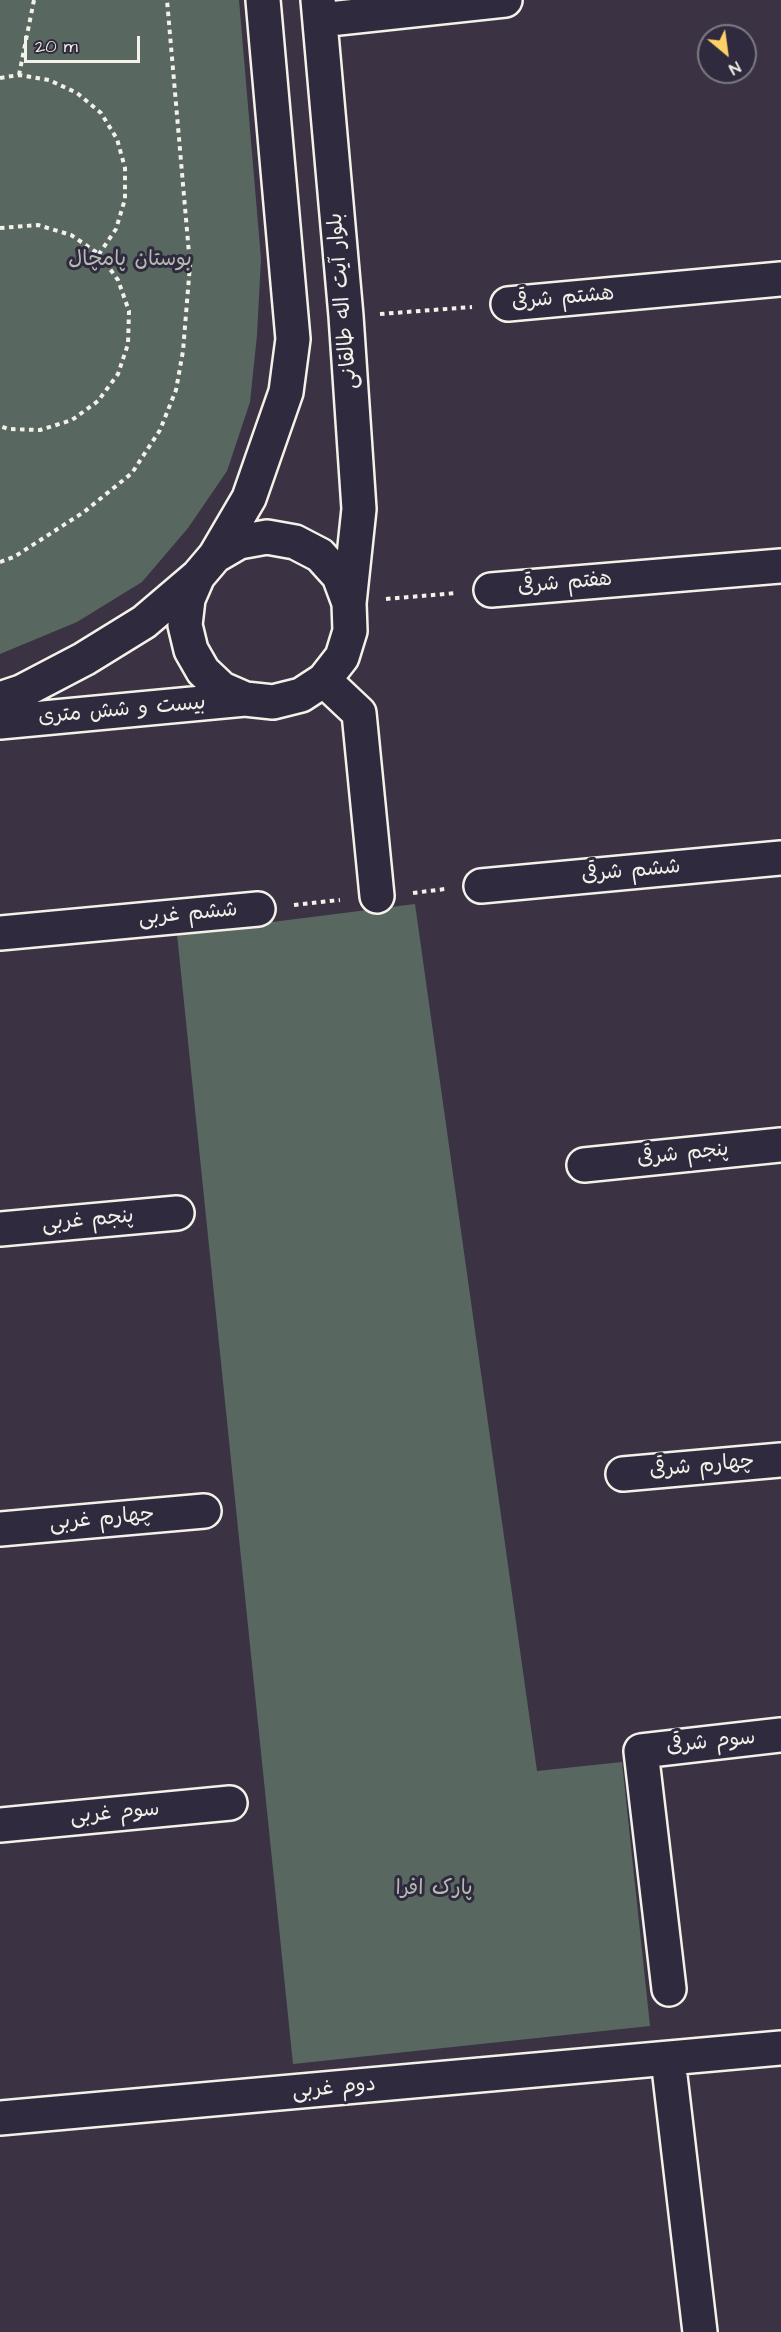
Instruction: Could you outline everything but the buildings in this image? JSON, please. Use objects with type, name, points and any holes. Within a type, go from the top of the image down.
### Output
[{"type":"street","points":[[206,566],[239,542],[267,537],[295,542],[320,555],[339,576],[349,603],[350,631],[342,657],[324,680],[301,695],[291,698],[273,702],[245,699],[222,689],[203,671],[191,650],[185,625],[188,599],[206,566],[249,498],[286,392],[293,339],[263,0]]},
{"type":"street","points":[[319,10],[505,0]]},
{"type":"street","name":"بلوار آیت اله طالقانی","points":[[319,10],[359,509],[349,603]]},
{"type":"street","name":"هشتم شرقی","points":[[508,304],[781,279]]},
{"type":"street","name":"بیست و شش متری","points":[[0,699],[21,693],[144,622],[206,566]]},
{"type":"street","name":"هفتم شرقی","points":[[491,590],[781,566]]},
{"type":"street","points":[[324,680],[359,713],[377,896]]},
{"type":"street","name":"بیست و شش متری","points":[[0,722],[245,699]]},
{"type":"street","name":"ششم شرقی","points":[[481,886],[781,858]]},
{"type":"street","name":"ششم غربی","points":[[0,933],[258,909]]},
{"type":"street","name":"پنجم شرقی","points":[[584,1165],[781,1145]]},
{"type":"street","name":"پنجم غربی","points":[[0,1229],[177,1214]]},
{"type":"street","name":"چهارم شرقی","points":[[623,1474],[781,1460]]},
{"type":"street","name":"چهارم غربی","points":[[0,1529],[204,1510]]},
{"type":"street","name":"سوم شرقی","points":[[669,1989],[641,1751],[781,1735]]},
{"type":"street","name":"سوم غربی","points":[[0,1825],[230,1803]]},
{"type":"street","name":"دوم غربی","points":[[0,2118],[781,2048]]},
{"type":"street","points":[[668,2059],[700,2332]]},
{"type":"path","points":[[19,75],[34,0]]},
{"type":"path","points":[[0,562],[14,557],[84,512],[132,473],[160,430],[176,390],[183,351],[190,265],[167,0]]},
{"type":"path","points":[[0,78],[19,75],[49,80],[77,93],[101,112],[117,139],[125,168],[125,199],[116,229],[99,254]]},
{"type":"path","points":[[0,228],[38,225],[71,235],[99,254],[118,280],[129,311],[128,344],[118,375],[98,401],[72,420],[40,430],[8,429],[0,426]]},
{"type":"path","name":"هشتم شرقی","points":[[345,316],[508,304]]},
{"type":"path","name":"هفتم شرقی","points":[[349,603],[491,590]]},
{"type":"path","name":"ششم غربی","points":[[258,909],[481,886]]},
{"type":"green space","name":"بوستان پامچال","points":[[0,0],[239,0],[261,259],[257,335],[250,402],[227,471],[188,528],[142,582],[77,622],[0,654]]},
{"type":"green space","name":"پارک افرا","points":[[415,904],[537,1771],[622,1762],[650,2026],[293,2064],[177,934]]}]
